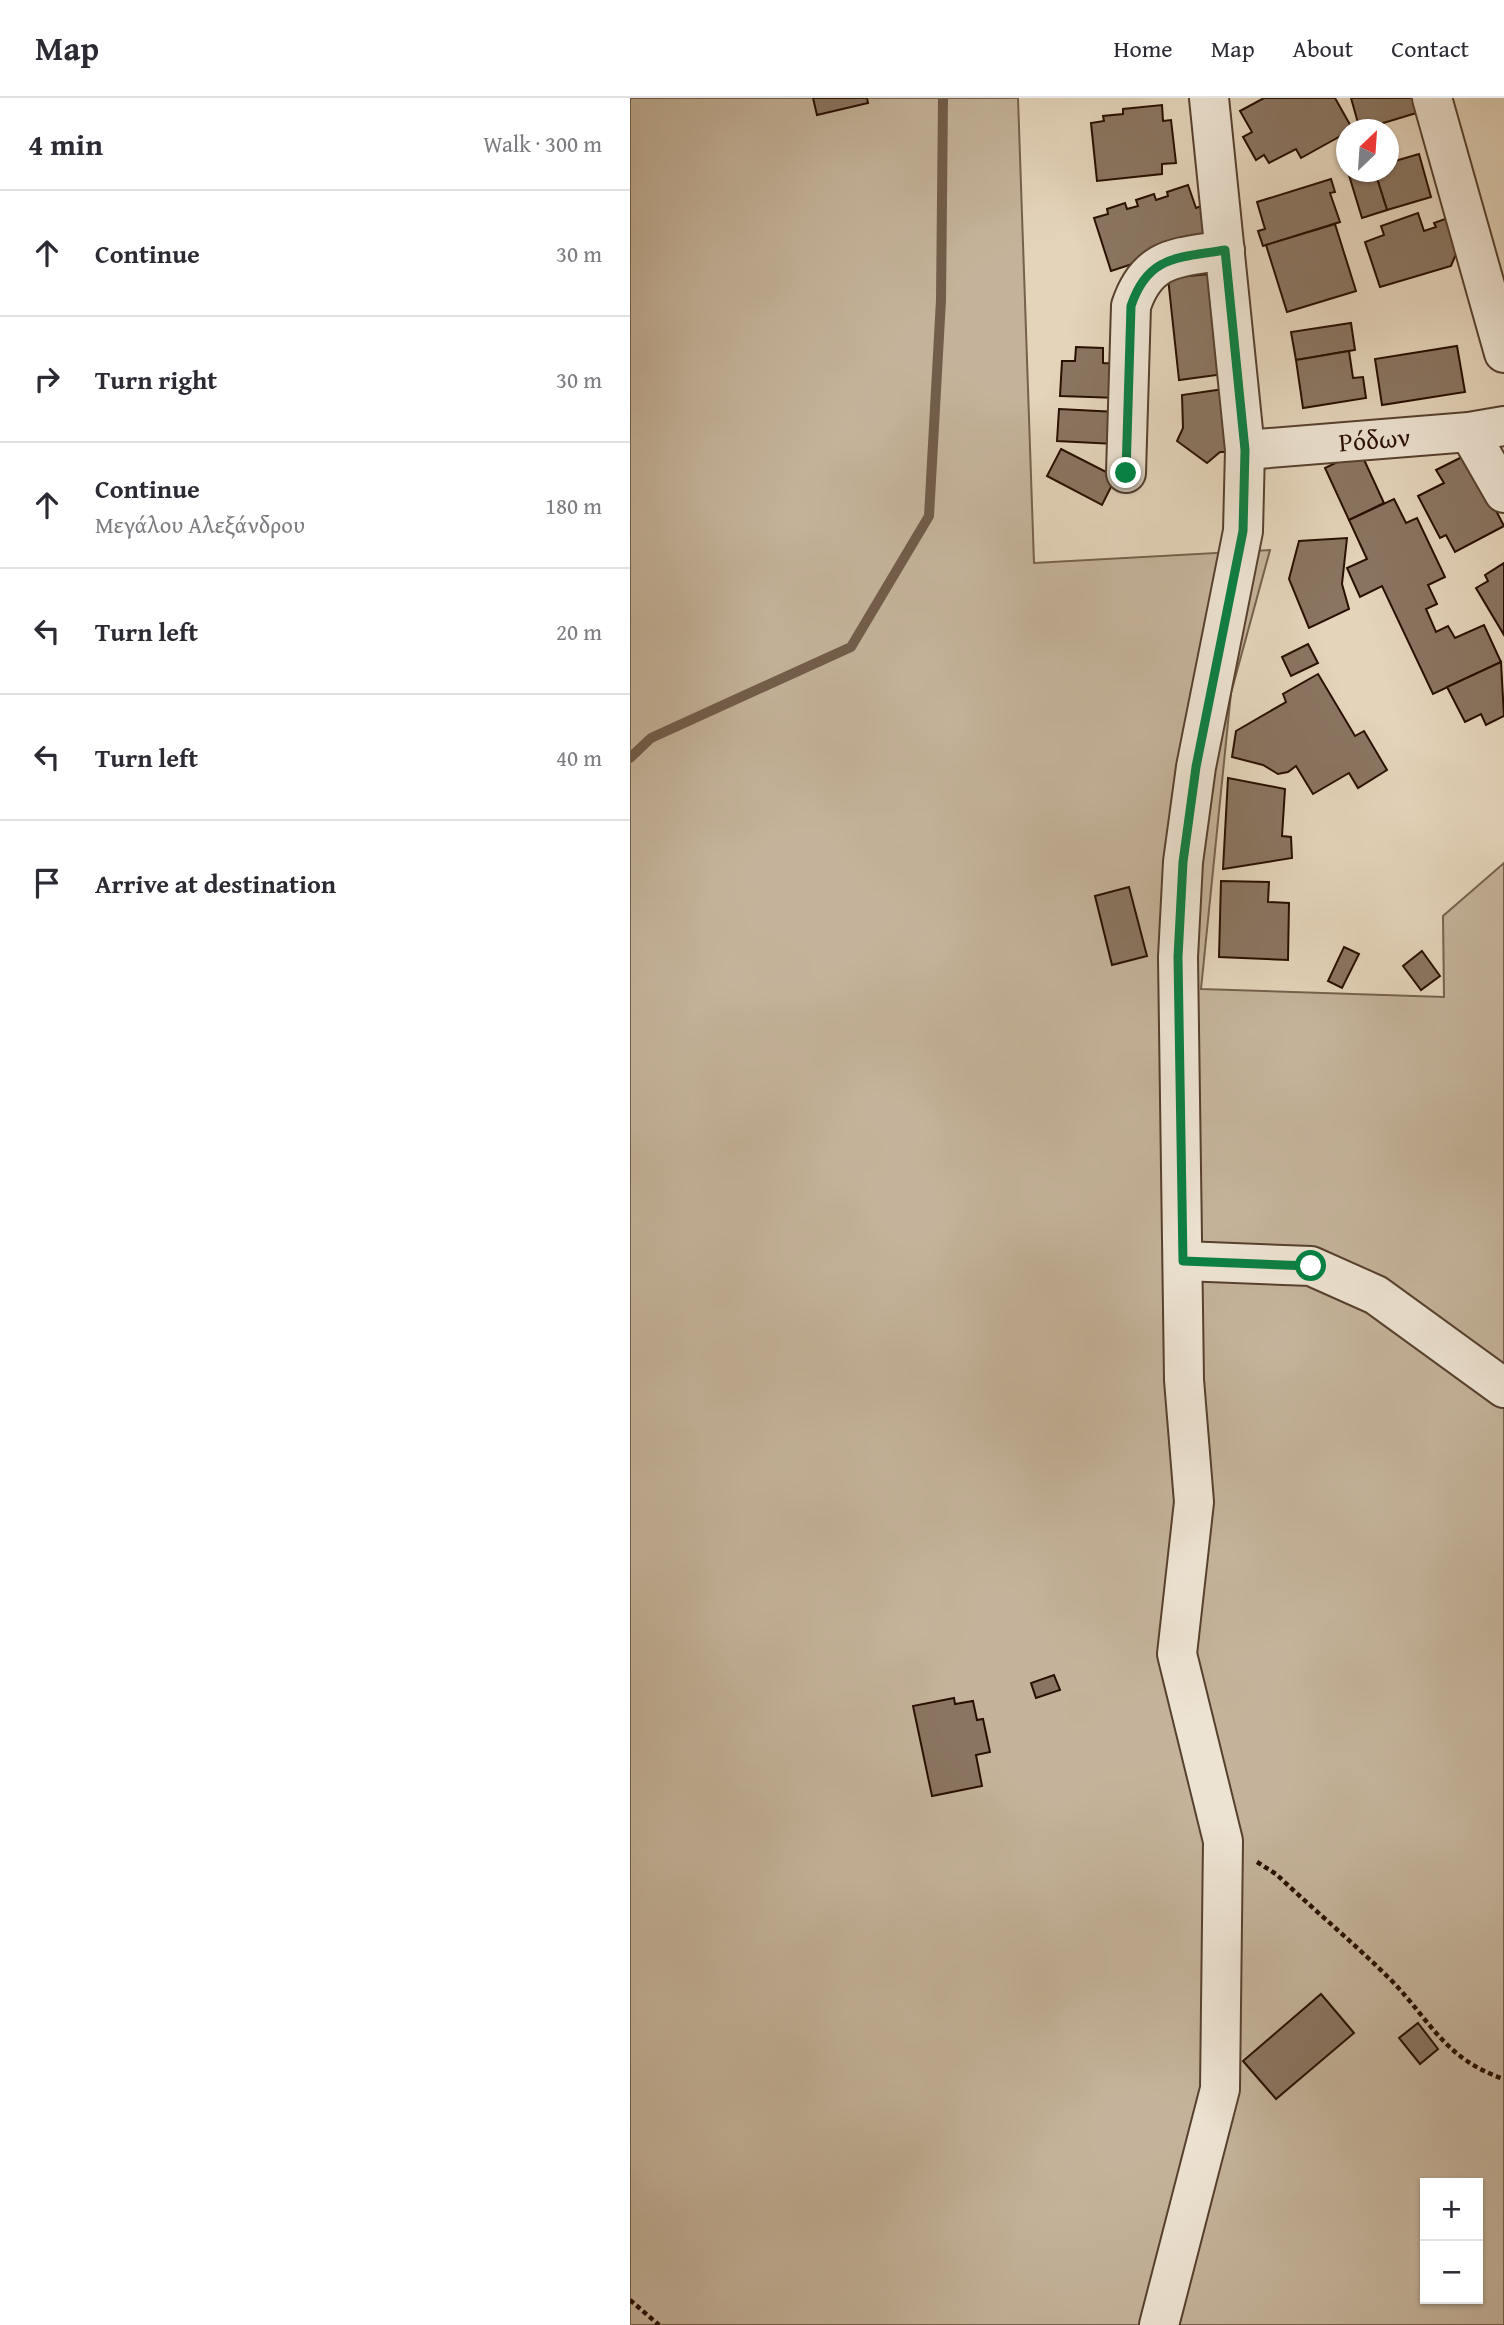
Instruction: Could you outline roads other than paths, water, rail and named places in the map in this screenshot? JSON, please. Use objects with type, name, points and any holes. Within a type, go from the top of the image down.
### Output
[{"type":"street","points":[[1159,2325],[1220,2089],[1223,1841],[1177,1654],[1194,1502],[1184,1380],[1178,957],[1183,862],[1196,767],[1243,531],[1245,450],[1209,98]]},
{"type":"street","points":[[1432,98],[1504,353]]},
{"type":"street","points":[[1126,473],[1131,306],[1139,284],[1151,269],[1165,261],[1225,250]]},
{"type":"street","points":[[1486,429],[1504,493]]},
{"type":"street","name":"Ρόδων","points":[[1245,450],[1486,429]]},
{"type":"street","points":[[1183,1261],[1311,1266],[1376,1295],[1504,1388]]},
{"type":"waterway","points":[[630,758],[651,738],[851,647],[929,516],[941,300],[943,98]]}]
